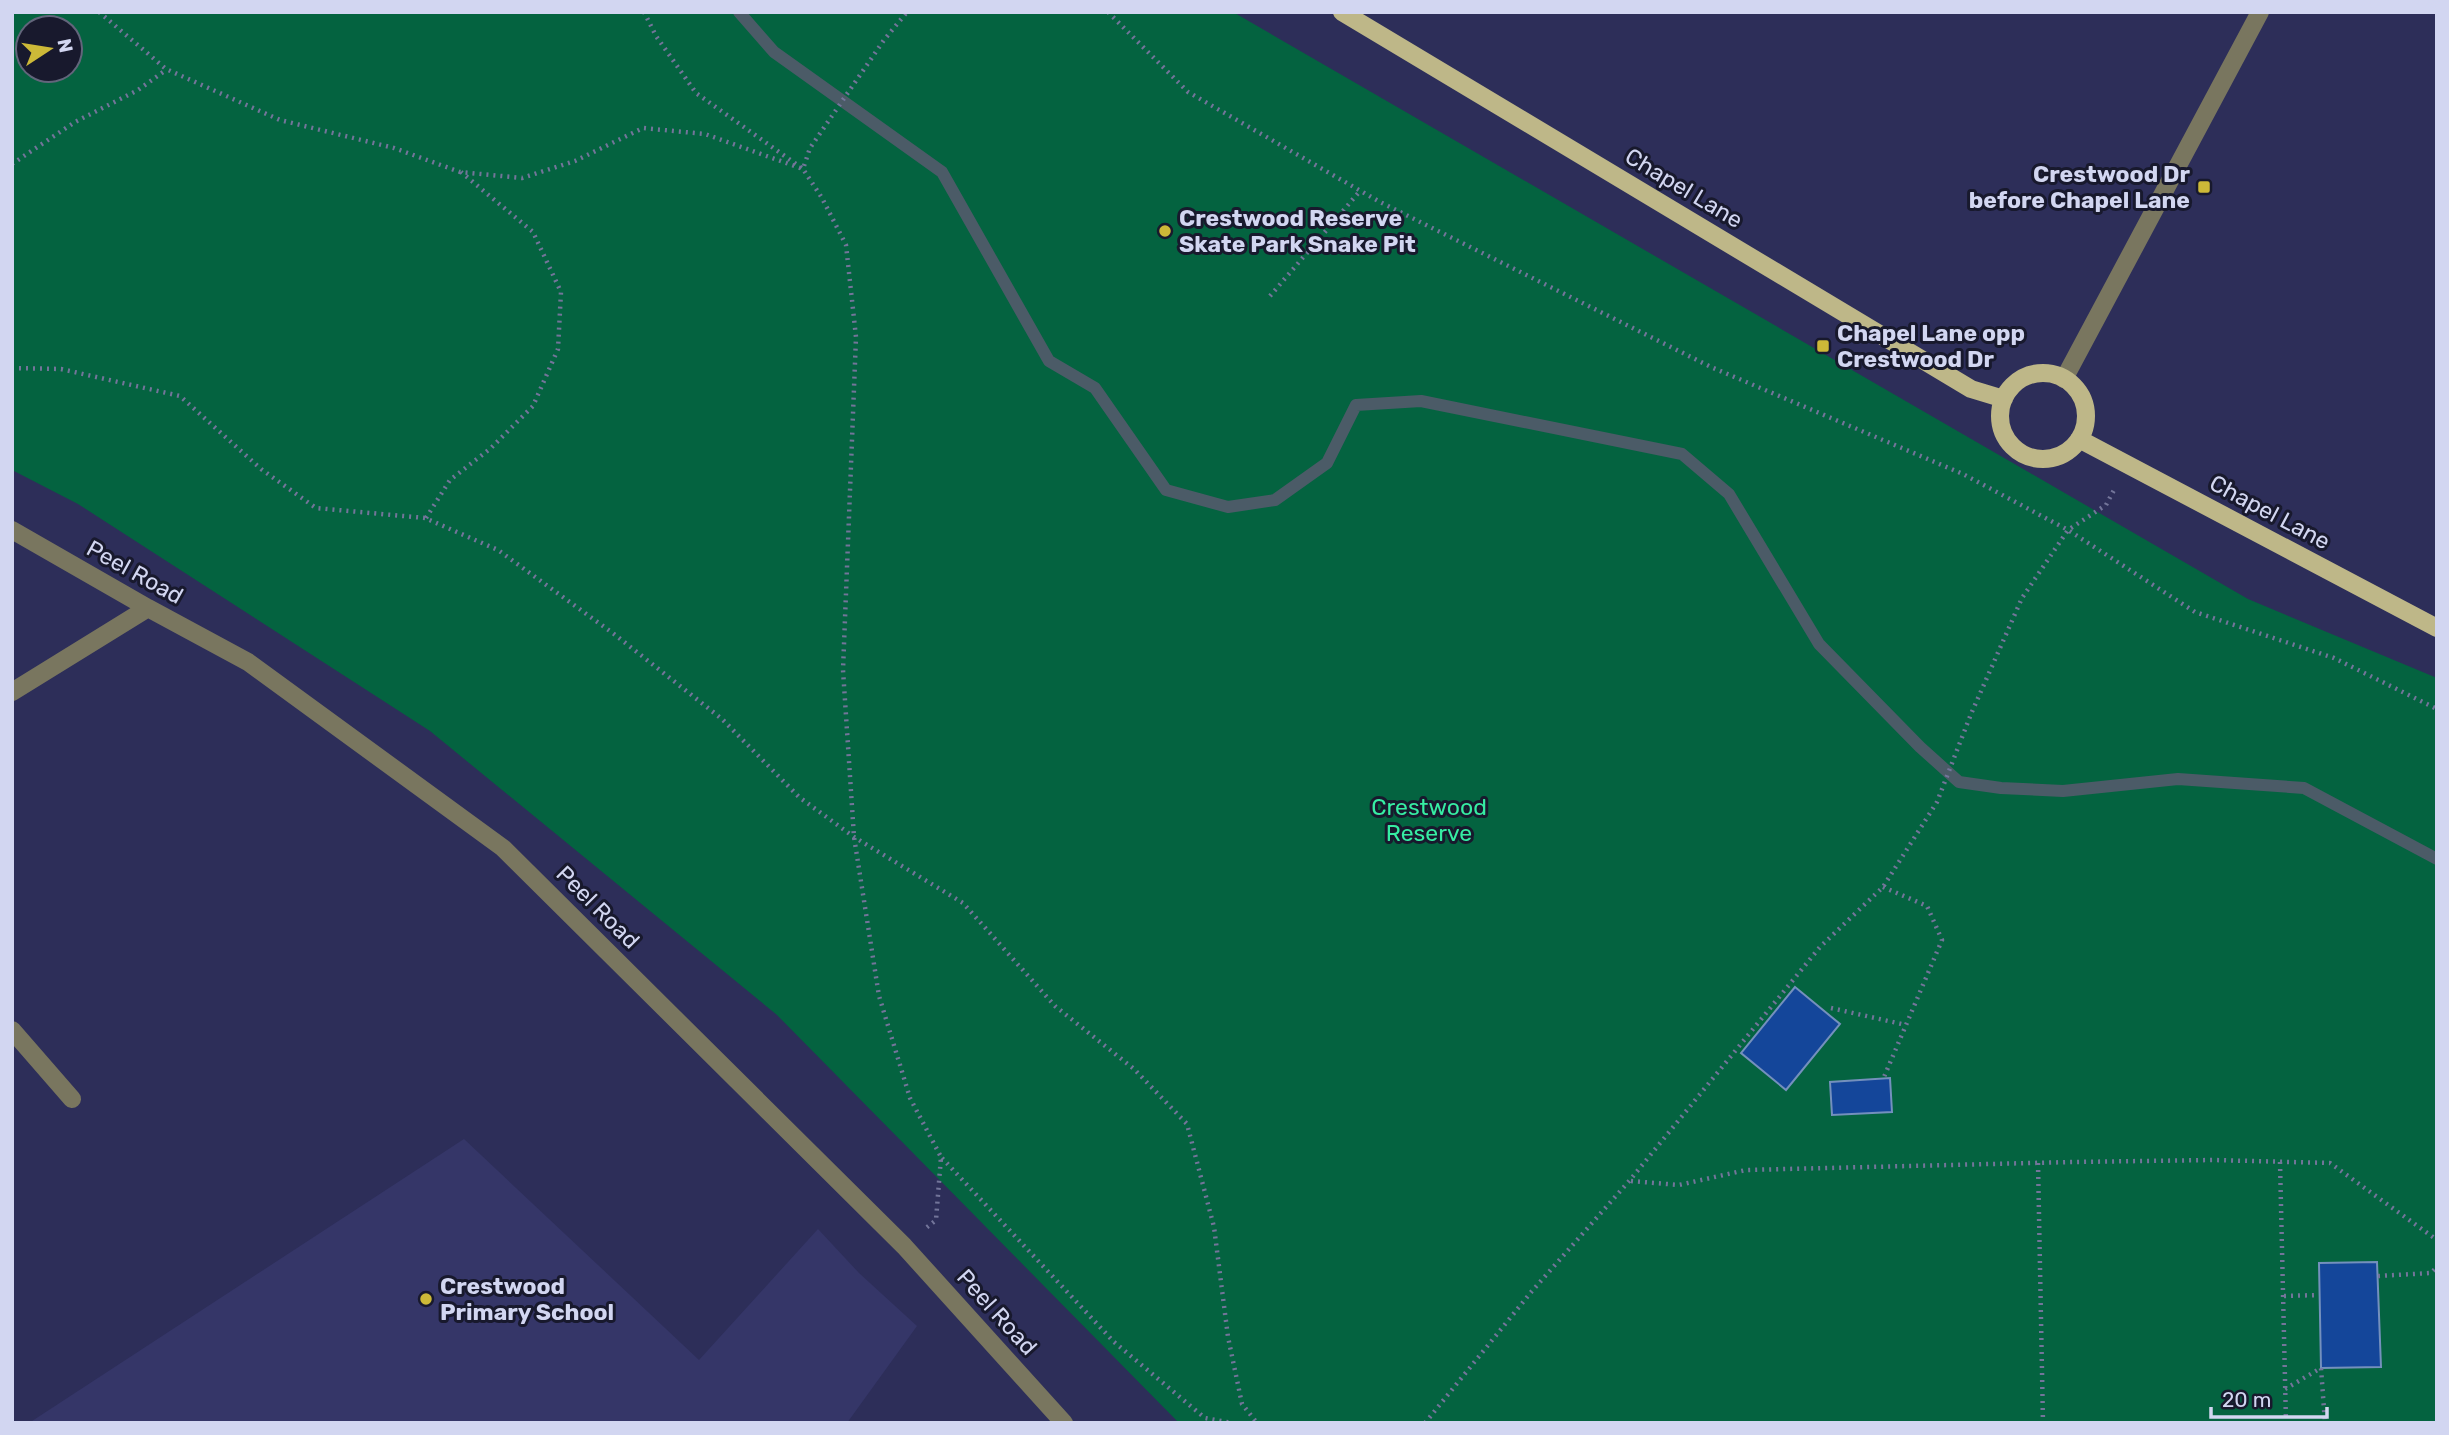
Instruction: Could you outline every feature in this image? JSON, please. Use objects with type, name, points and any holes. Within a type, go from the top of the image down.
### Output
[{"type":"main road","name":"Chapel Lane","points":[[1342,12],[1971,389],[2004,399]]},
{"type":"main road","points":[[2051,374],[2064,379],[2079,393],[2084,406],[2084,426],[2079,439],[2070,449],[2058,456],[2044,459],[2023,454],[2011,445],[2004,433],[2000,413],[2004,399],[2011,387],[2029,375],[2051,374]]},
{"type":"main road","name":"Chapel Lane","points":[[2079,439],[2437,628]]},
{"type":"street","points":[[2064,379],[2260,12]]},
{"type":"street","name":"Peel Road","points":[[12,530],[248,662],[503,848],[904,1246],[1064,1423]]},
{"type":"street","points":[[12,692],[148,608]]},
{"type":"street","points":[[12,1030],[72,1098]]},
{"type":"path","points":[[99,12],[166,69],[281,120],[394,148],[460,172],[522,178],[575,161],[643,128],[705,134],[803,169]]},
{"type":"path","points":[[644,12],[656,36],[696,93],[803,169],[822,198],[846,245],[856,337],[843,670],[855,837],[879,996],[910,1098],[941,1157],[1114,1342],[1205,1418],[1232,1423]]},
{"type":"path","points":[[803,169],[810,148],[884,40],[907,12]]},
{"type":"path","points":[[1108,12],[1188,93],[1360,191],[1711,367],[1963,474],[2068,530],[2195,612],[2334,658],[2437,709]]},
{"type":"path","points":[[12,164],[75,122],[138,90],[166,69]]},
{"type":"path","points":[[425,518],[450,480],[491,448],[533,406],[558,349],[561,292],[533,232],[460,172]]},
{"type":"path","points":[[1270,296],[1360,191]]},
{"type":"path","points":[[12,368],[61,369],[180,396],[261,469],[316,508],[425,518],[498,550],[614,634],[722,719],[799,797],[855,837],[962,903],[1055,1006],[1134,1069],[1187,1124],[1214,1227],[1228,1337],[1242,1404],[1257,1423]]},
{"type":"path","points":[[1425,1423],[1532,1291],[1630,1181],[1820,947],[1882,887],[1938,798],[2022,598],[2068,530],[2106,505],[2128,463]]},
{"type":"path","points":[[1882,887],[1927,906],[1942,940],[1884,1077]]},
{"type":"path","points":[[1831,1008],[1906,1025]]},
{"type":"path","points":[[904,1246],[936,1220],[941,1157]]},
{"type":"path","points":[[1630,1181],[1679,1185],[1746,1170],[2213,1160],[2330,1163],[2437,1240]]},
{"type":"path","points":[[2280,1162],[2286,1423]]},
{"type":"path","points":[[2039,1163],[2043,1423]]},
{"type":"path","points":[[2378,1276],[2431,1273],[2437,1267]]},
{"type":"path","points":[[2284,1296],[2319,1295]]},
{"type":"path","points":[[2286,1389],[2321,1368],[2325,1423]]},
{"type":"shaded area","name":"Crestwood Primary School","points":[[464,1139],[699,1360],[818,1229],[859,1273],[917,1326],[847,1423],[29,1423]]},
{"type":"green space","name":"Crestwood Reserve","points":[[12,12],[1233,12],[2248,599],[2437,678],[2437,1423],[1179,1423],[777,1015],[430,731],[78,504],[12,470]]},
{"type":"building","points":[[1795,987],[1840,1024],[1786,1090],[1741,1053]]},
{"type":"building","points":[[1890,1078],[1892,1112],[1832,1115],[1830,1082]]},
{"type":"building","points":[[2377,1262],[2381,1367],[2321,1368],[2319,1263]]},
{"type":"waterway","points":[[739,12],[774,52],[942,172],[1049,361],[1095,388],[1166,490],[1228,507],[1275,500],[1327,463],[1356,405],[1421,401],[1682,454],[1729,494],[1819,644],[1920,747],[1959,782],[2001,788],[2063,791],[2178,779],[2304,788],[2437,859]]},
{"type":"place","name":"Crestwood Dr before Chapel Lane","points":[[2204,187]]},
{"type":"place","name":"Crestwood Reserve Skate Park Snake Pit","points":[[1165,231]]},
{"type":"place","name":"Chapel Lane opp Crestwood Dr","points":[[1823,346]]},
{"type":"place","name":"Crestwood Primary School","points":[[426,1299]]}]
